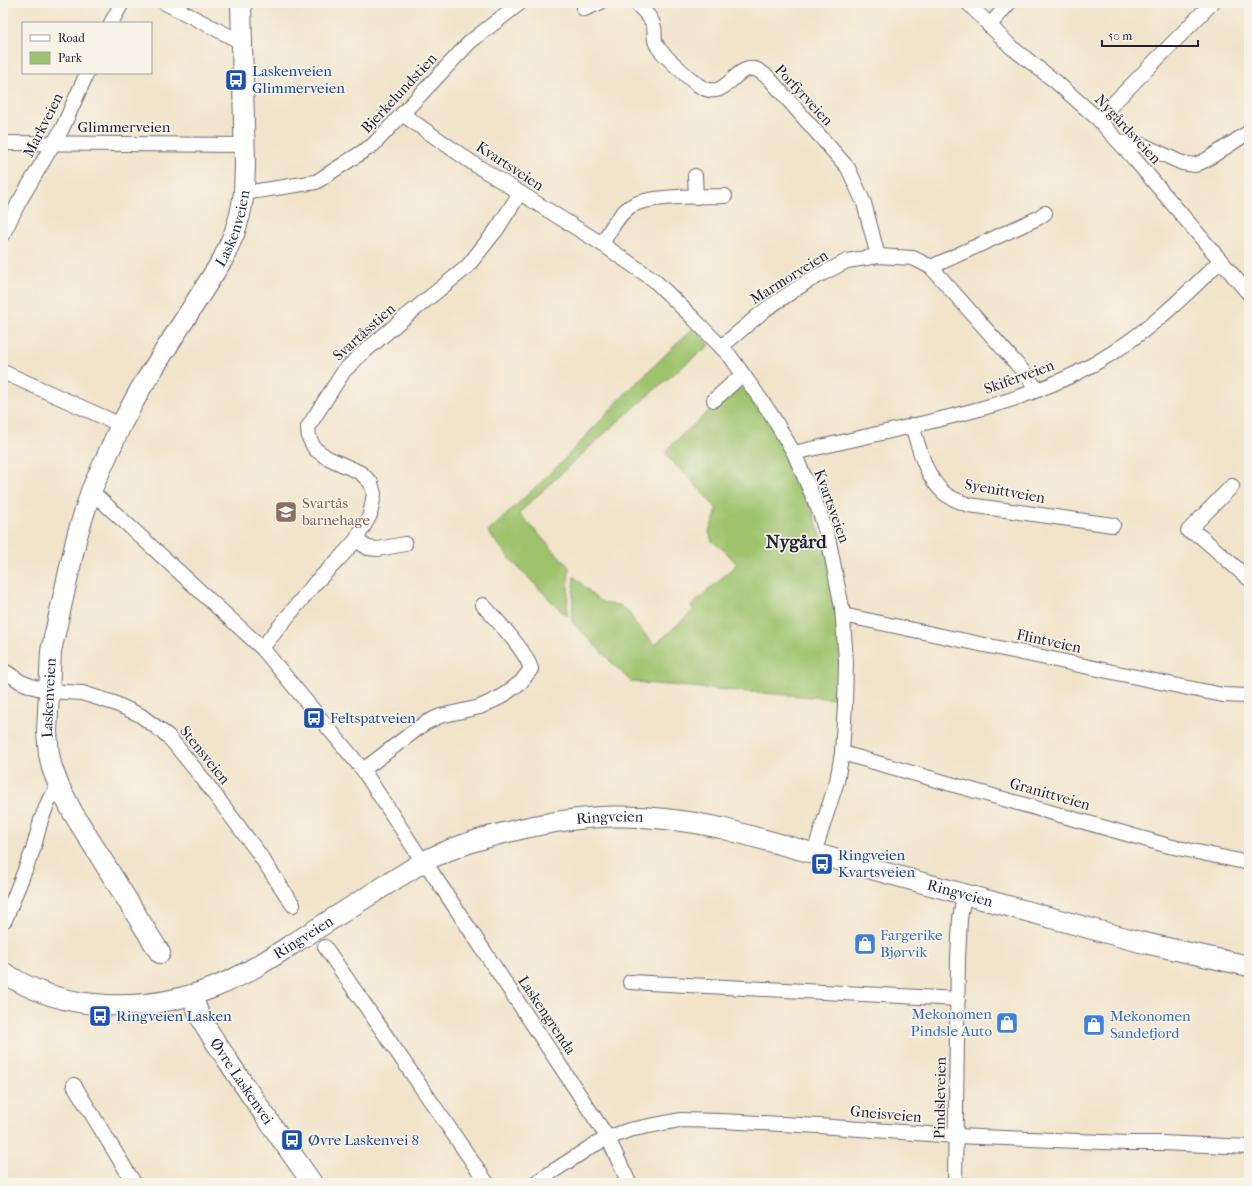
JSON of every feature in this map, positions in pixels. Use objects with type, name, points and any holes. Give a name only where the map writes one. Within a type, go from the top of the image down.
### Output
[{"type":"main road","name":"Laskenveien","points":[[160,953],[94,848],[58,786],[49,754],[47,732],[52,651],[76,536],[91,491],[121,425],[141,388],[223,259],[234,234],[240,215],[244,193],[245,164],[241,3]]},
{"type":"main road","name":"Ringveien","points":[[3,972],[32,988],[49,995],[89,1003],[123,1005],[147,1004],[192,995],[233,979],[426,865],[443,852],[462,845],[534,825],[574,818],[605,816],[680,819],[721,828],[1140,942],[1249,966]]},
{"type":"main road","name":"Øvre Laskenvei","points":[[192,995],[200,1017],[210,1034],[254,1101],[312,1183]]},
{"type":"street","points":[[112,22],[122,3]]},
{"type":"street","points":[[165,3],[241,42]]},
{"type":"street","name":"Bjerkelundstien","points":[[244,193],[316,182],[373,145],[470,42],[520,3]]},
{"type":"street","points":[[584,9],[599,3]]},
{"type":"street","name":"Porfyrveien","points":[[636,3],[649,17],[654,27],[654,38],[658,48],[698,85],[710,90],[724,88],[740,73],[749,69],[756,69],[768,77],[848,168],[864,203],[878,256]]},
{"type":"street","name":"Nygårdsveien","points":[[968,3],[1011,47],[1055,81],[1098,119],[1120,142],[1249,294]]},
{"type":"street","points":[[990,26],[1009,3]]},
{"type":"street","points":[[1098,119],[1212,3]]},
{"type":"street","name":"Markveien","points":[[3,234],[19,202],[55,143],[87,74]]},
{"type":"street","name":"Kvartsveien","points":[[402,114],[474,164],[602,244],[654,280],[730,356],[771,414],[794,453],[820,513],[829,542],[843,615],[846,661],[846,705],[842,753],[837,781],[814,853]]},
{"type":"street","points":[[1120,142],[1143,145],[1182,163],[1194,164],[1206,160],[1249,132]]},
{"type":"street","name":"Glimmerveien","points":[[3,143],[244,145]]},
{"type":"street","points":[[695,176],[696,197]]},
{"type":"street","name":"Svartåsstien","points":[[262,648],[315,583],[339,560],[356,540],[370,515],[374,494],[370,483],[361,472],[326,457],[315,449],[309,438],[308,426],[344,371],[357,358],[467,267],[497,229],[520,193]]},
{"type":"street","points":[[602,244],[617,219],[632,205],[654,199],[725,196]]},
{"type":"street","points":[[931,267],[1038,218],[1044,213]]},
{"type":"street","name":"Marmorveien","points":[[720,347],[766,309],[808,281],[847,261],[878,256],[913,258],[931,267],[1030,378],[1037,390]]},
{"type":"street","name":"Skiferveien","points":[[794,453],[972,412],[1019,398],[1064,380],[1096,363],[1141,334],[1184,297],[1220,261]]},
{"type":"street","points":[[3,372],[121,425]]},
{"type":"street","points":[[714,400],[742,375]]},
{"type":"street","name":"Syenittveien","points":[[912,426],[924,464],[944,493],[956,500],[969,505],[1113,525]]},
{"type":"street","points":[[1232,486],[1188,531],[1200,536],[1249,579]]},
{"type":"street","points":[[91,491],[262,648],[363,770],[426,865]]},
{"type":"street","points":[[356,540],[368,548],[378,549],[405,544]]},
{"type":"street","points":[[363,770],[424,723],[440,716],[480,707],[501,697],[521,682],[531,670],[529,664],[508,633],[483,605]]},
{"type":"street","name":"Flintveien","points":[[843,615],[1223,695],[1249,696]]},
{"type":"street","name":"Stensveien","points":[[3,670],[21,682],[49,691],[82,693],[114,703],[140,715],[168,736],[203,778],[257,851],[293,905]]},
{"type":"street","name":"Granittveien","points":[[842,753],[1169,846],[1249,863]]},
{"type":"street","points":[[5,920],[33,850],[41,820],[49,800],[58,786]]},
{"type":"street","name":"Laskengrenda","points":[[426,865],[608,1138],[629,1183]]},
{"type":"street","name":"Pindsleveien","points":[[955,1183],[960,919],[964,894]]},
{"type":"street","points":[[324,947],[487,1183]]},
{"type":"street","points":[[630,982],[958,999]]},
{"type":"street","points":[[74,1085],[134,1183]]},
{"type":"street","name":"Gneisveien","points":[[535,1183],[592,1146],[608,1138],[629,1130],[680,1120],[720,1120],[956,1136],[1127,1143],[1162,1142],[1249,1147]]},
{"type":"green space","points":[[694,327],[710,345],[636,405],[519,513],[569,567],[567,616],[511,560],[488,532],[560,464],[625,394]]},
{"type":"green space","points":[[738,388],[746,390],[754,398],[793,460],[825,546],[831,575],[840,639],[839,699],[631,682],[572,622],[574,576],[596,598],[607,604],[619,605],[631,615],[635,624],[655,645],[694,610],[691,606],[737,564],[725,551],[712,541],[709,532],[716,514],[716,508],[692,481],[671,461],[666,452],[669,447],[732,390]]},
{"type":"place","name":"Laskenveien Glimmerveien","points":[[236,80]]},
{"type":"place","name":"Svartås barnehage","points":[[286,512]]},
{"type":"place","name":"Feltspatveien","points":[[314,718]]},
{"type":"place","name":"Ringveien Kvartsveien","points":[[822,864]]},
{"type":"place","name":"Fargerike Bjørvik","points":[[865,944]]},
{"type":"place","name":"Ringveien Lasken","points":[[100,1016]]},
{"type":"place","name":"Mekonomen Pindsle Auto","points":[[1007,1023]]},
{"type":"place","name":"Mekonomen Sandefjord","points":[[1094,1025]]},
{"type":"place","name":"Øvre Laskenvei 8","points":[[292,1140]]},
{"type":"district","name":"Nygård","points":[[796,542]]}]
